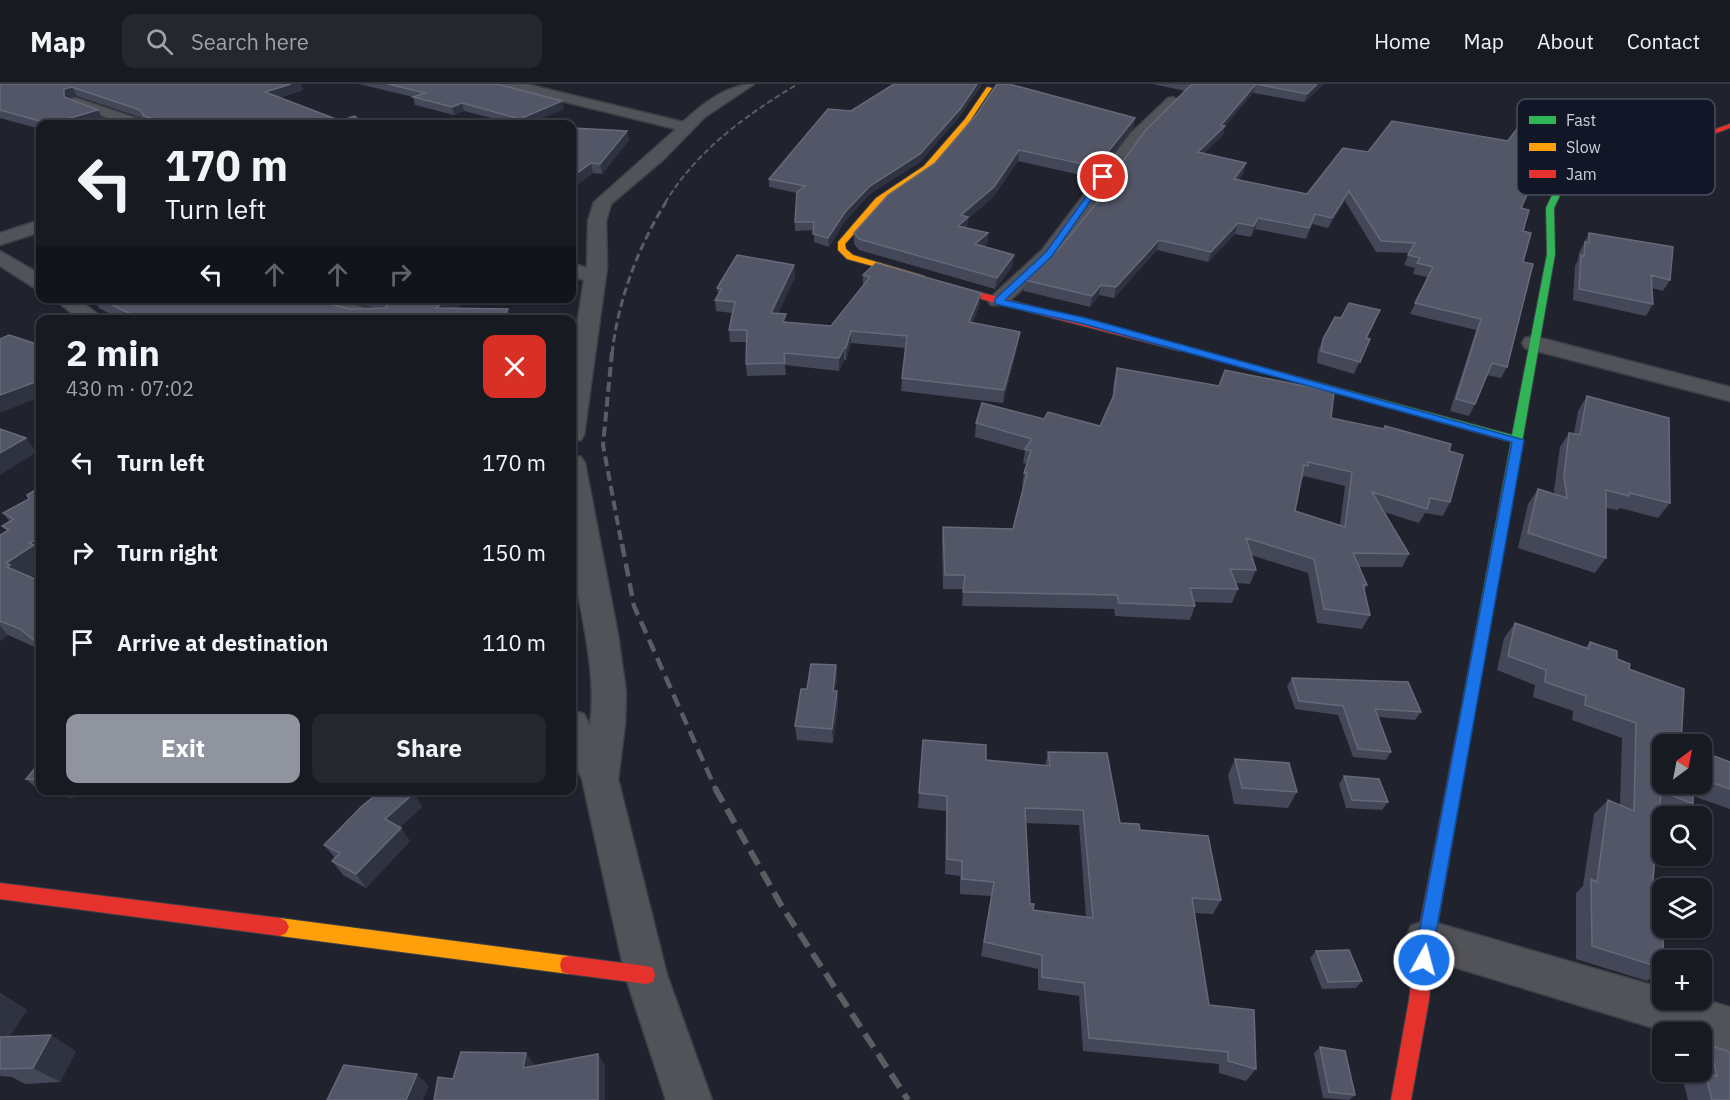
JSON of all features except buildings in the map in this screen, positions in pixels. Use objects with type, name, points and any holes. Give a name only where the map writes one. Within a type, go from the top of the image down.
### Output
[{"type":"street","points":[[509,84],[685,127]]},
{"type":"street","points":[[576,373],[594,277],[599,264],[594,230],[603,202],[658,156],[685,127],[714,103],[747,84]]},
{"type":"street","points":[[989,88],[968,120],[927,168],[879,200],[854,226],[841,244],[842,250],[850,257],[998,302],[1082,321],[1518,440]]},
{"type":"street","points":[[998,302],[1049,254],[1136,136],[1173,101]]},
{"type":"street","points":[[76,102],[128,120]]},
{"type":"street","points":[[1715,131],[1730,126]]},
{"type":"street","points":[[1401,1100],[1419,1000],[1426,940],[1551,254],[1550,201],[1553,195]]},
{"type":"street","points":[[0,239],[36,227]]},
{"type":"street","points":[[4,264],[36,281]]},
{"type":"street","points":[[576,270],[594,277]]},
{"type":"street","points":[[70,303],[88,315]]},
{"type":"street","points":[[325,303],[364,315]]},
{"type":"street","points":[[1533,343],[1730,394]]},
{"type":"street","points":[[576,507],[592,574],[609,694],[600,778]]},
{"type":"street","points":[[576,732],[600,778],[646,975],[689,1100]]},
{"type":"street","points":[[0,891],[646,975]]},
{"type":"street","points":[[1426,940],[1730,1029]]},
{"type":"railway","points":[[665,203],[707,150],[742,121],[798,84]]},
{"type":"railway","points":[[612,354],[624,294],[638,256],[666,202]]},
{"type":"railway","points":[[612,352],[603,445],[622,546]]},
{"type":"railway","points":[[622,544],[634,606],[716,789]]},
{"type":"railway","points":[[716,789],[781,905],[908,1100]]},
{"type":"traffic: fast","points":[[1471,694],[1551,254],[1550,208],[1556,195]]},
{"type":"traffic: fast","points":[[1180,348],[1518,440]]},
{"type":"traffic: slow","points":[[921,278],[850,257],[842,250],[841,244],[879,200],[927,168],[968,120],[989,88]]},
{"type":"traffic: slow","points":[[280,927],[569,965]]},
{"type":"traffic: jam","points":[[1715,131],[1730,126]]},
{"type":"traffic: jam","points":[[921,278],[998,301],[1180,348]]},
{"type":"traffic: jam","points":[[1401,1100],[1419,1000],[1426,940],[1471,694]]},
{"type":"traffic: jam","points":[[0,891],[280,927]]},
{"type":"traffic: jam","points":[[569,965],[646,975]]},
{"type":"route","points":[[1103,177],[1049,254],[998,302],[1082,321],[1518,440],[1446,827],[1424,960]]}]
